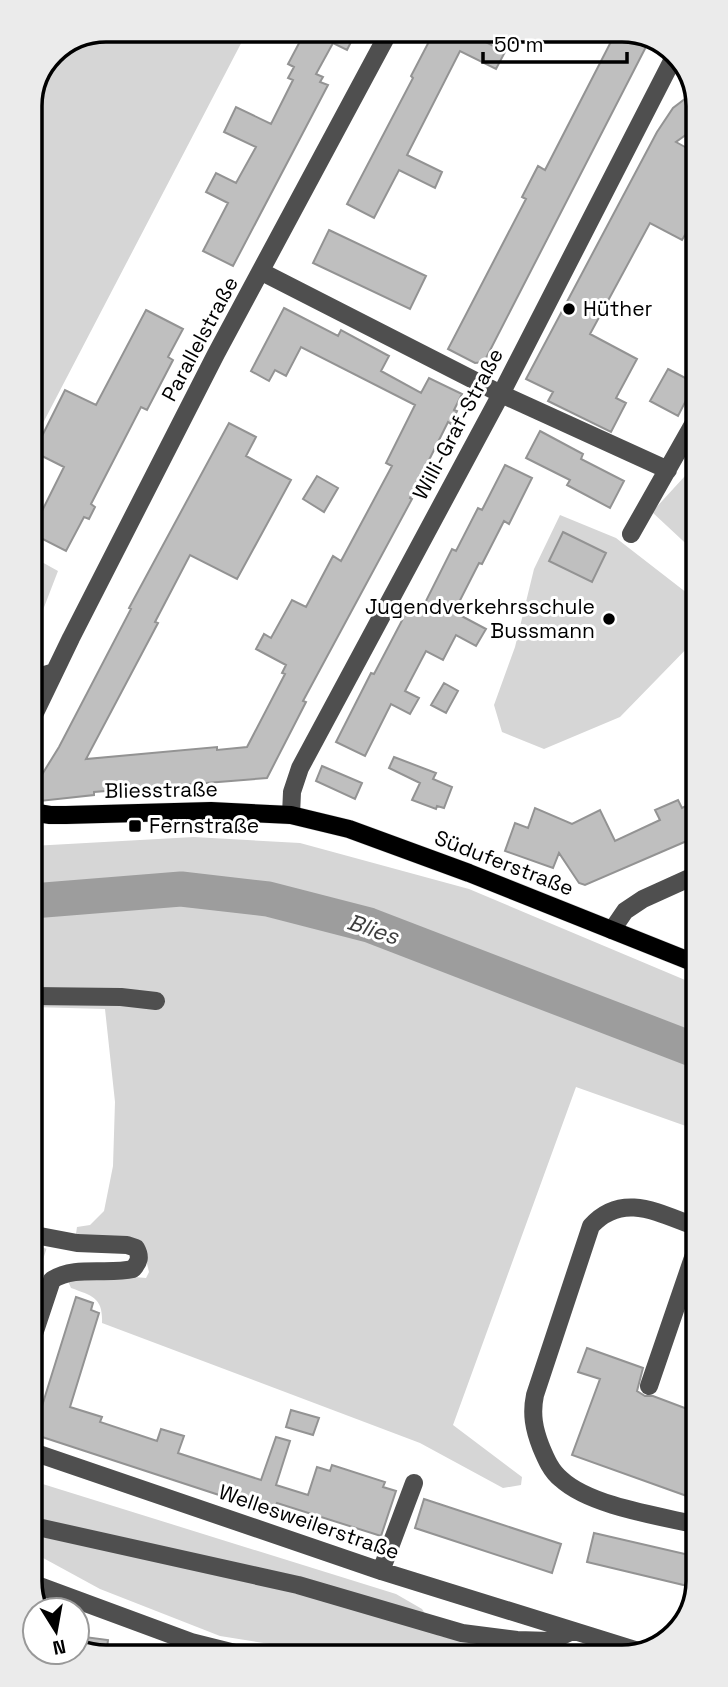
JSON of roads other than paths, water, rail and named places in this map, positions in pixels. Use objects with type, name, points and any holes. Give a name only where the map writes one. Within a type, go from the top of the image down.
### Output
[{"type":"main road","name":"Bliesstraße","points":[[42,814],[211,811],[291,816]]},
{"type":"main road","name":"Süduferstraße","points":[[291,816],[349,829],[469,873],[686,960]]},
{"type":"street","name":"Parallelstraße","points":[[42,699],[216,354],[384,42]]},
{"type":"street","name":"Willi-Graf-Straße","points":[[291,816],[292,792],[300,768],[501,394],[670,64]]},
{"type":"street","points":[[262,272],[501,394],[668,470]]},
{"type":"street","points":[[631,534],[686,437]]},
{"type":"street","points":[[42,676],[54,672]]},
{"type":"street","points":[[612,930],[625,911],[643,899],[686,880]]},
{"type":"street","points":[[42,996],[121,997],[156,1001]]},
{"type":"street","points":[[686,1223],[643,1208],[626,1206],[602,1214],[591,1226],[532,1408],[535,1432],[550,1465],[559,1478],[573,1489],[607,1503],[686,1522]]},
{"type":"street","points":[[42,1237],[77,1243],[127,1245],[136,1248],[139,1261],[133,1269],[79,1272],[55,1277],[42,1310]]},
{"type":"street","points":[[649,1386],[686,1278]]},
{"type":"street","name":"Wellesweilerstraße","points":[[42,1455],[382,1571],[618,1645]]},
{"type":"street","points":[[382,1571],[414,1483]]},
{"type":"street","points":[[42,1528],[298,1585],[462,1633],[551,1641],[572,1631]]},
{"type":"street","points":[[43,1587],[203,1645]]},
{"type":"waterway","name":"Blies","points":[[42,900],[181,889],[268,899],[369,925],[686,1047]]},
{"type":"place","name":"Hüther","points":[[569,309]]},
{"type":"place","name":"Jugendverkehrsschule Bussmann","points":[[609,619]]},
{"type":"place","name":"Fernstraße","points":[[135,826]]}]
